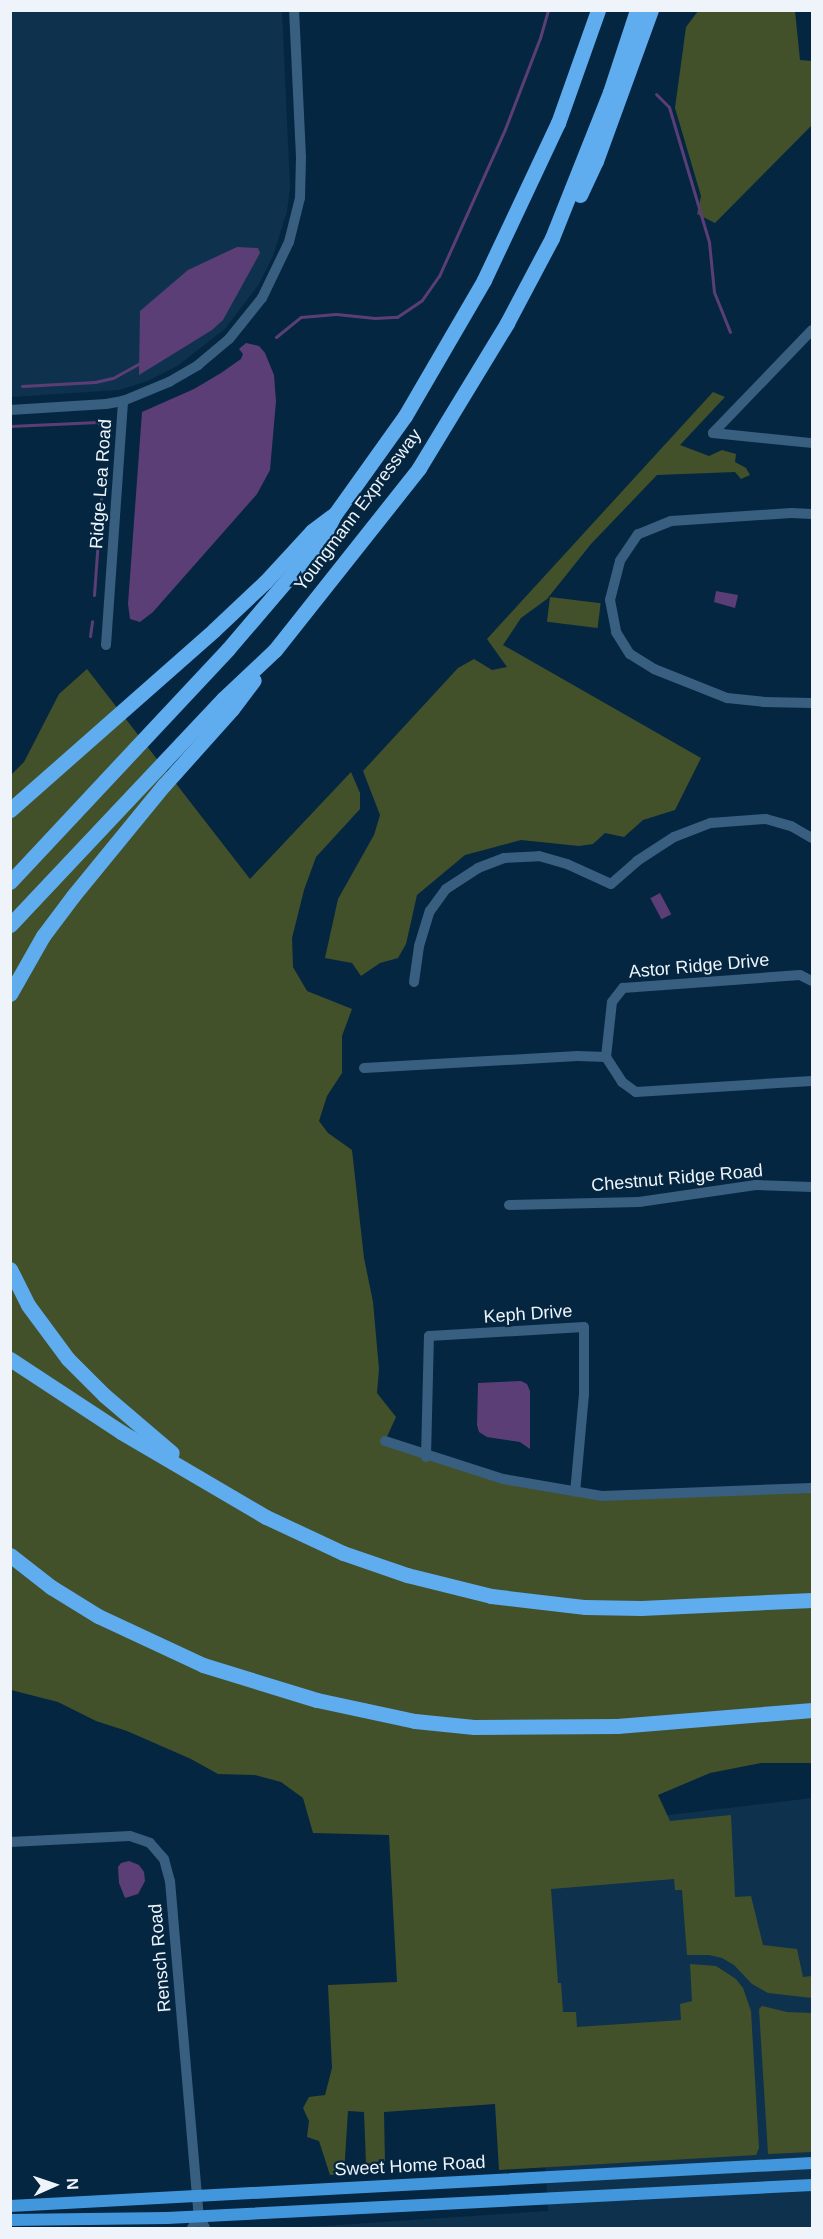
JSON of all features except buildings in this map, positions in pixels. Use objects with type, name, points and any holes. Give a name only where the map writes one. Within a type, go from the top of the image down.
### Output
[{"type":"highway","name":"Youngmann Expressway","points":[[10,882],[252,623],[322,539],[335,514],[405,416],[484,280],[558,123],[598,10]]},
{"type":"highway","name":"Youngmann Expressway","points":[[10,925],[223,699],[275,650],[419,468],[507,323],[552,238],[602,112],[637,10]]},
{"type":"highway","points":[[552,238],[572,212],[596,161],[651,10]]},
{"type":"highway","points":[[10,810],[214,630],[265,582],[312,531],[335,514]]},
{"type":"highway","points":[[10,994],[43,936],[63,909],[164,785],[232,709],[275,650]]},
{"type":"highway","points":[[10,1269],[28,1305],[68,1359],[104,1395],[194,1473]]},
{"type":"highway","points":[[10,1359],[121,1431],[266,1517],[327,1546],[391,1570],[481,1594],[550,1604],[626,1608],[813,1600]]},
{"type":"highway","points":[[10,1555],[51,1587]]},
{"type":"highway","points":[[10,1567],[51,1587],[127,1631],[220,1672],[317,1701],[415,1721],[474,1726],[617,1726],[807,1711]]},
{"type":"main road","name":"Sweet Home Road","points":[[10,2206],[813,2163]]},
{"type":"main road","points":[[10,2220],[199,2216],[813,2185]]},
{"type":"street","name":"Ridge Lea Road","points":[[106,645],[123,401],[169,382],[211,355],[247,320],[281,264],[296,220],[302,177],[294,10]]},
{"type":"street","points":[[813,330],[713,433],[813,443]]},
{"type":"street","points":[[10,411],[123,401]]},
{"type":"street","points":[[813,514],[791,513],[671,521],[638,534],[620,561],[610,600],[616,632],[630,654],[654,669],[727,698],[764,702],[813,703]]},
{"type":"street","points":[[414,982],[418,946],[429,911],[446,889],[478,868],[504,858],[539,856],[567,864],[610,884],[637,861],[674,837],[711,823],[766,819],[791,826],[813,838]]},
{"type":"street","name":"Astor Ridge Drive","points":[[606,1057],[612,1002],[623,988],[800,975],[813,981]]},
{"type":"street","points":[[364,1068],[578,1056],[606,1057],[622,1082],[636,1092],[813,1081]]},
{"type":"street","name":"Chestnut Ridge Road","points":[[509,1205],[639,1202],[746,1185],[813,1187]]},
{"type":"street","name":"Keph Drive","points":[[426,1457],[429,1335],[584,1327],[584,1394],[575,1492]]},
{"type":"street","points":[[385,1441],[426,1457],[503,1479],[575,1492],[643,1496],[813,1488]]},
{"type":"street","name":"Rensch Road","points":[[10,1842],[130,1836],[150,1843],[164,1859],[170,1881],[199,2216],[205,2229]]},
{"type":"street","points":[[192,2229],[199,2216]]},
{"type":"shaded area","points":[[11,11],[282,11],[290,187],[287,211],[273,256],[259,284],[225,329],[177,366],[148,381],[119,390],[11,397]]},
{"type":"shaded area","points":[[237,247],[258,248],[260,253],[223,320],[212,330],[139,375],[140,311],[188,270]]},
{"type":"shaded area","points":[[246,343],[259,346],[265,353],[274,375],[276,401],[270,470],[257,494],[153,612],[140,622],[130,619],[128,604],[142,412],[194,389],[221,373],[241,359],[243,354],[239,349]]},
{"type":"shaded area","points":[[716,591],[738,595],[735,608],[714,602]]},
{"type":"shaded area","points":[[660,893],[671,914],[662,919],[650,898]]},
{"type":"shaded area","points":[[521,1381],[527,1384],[530,1391],[530,1449],[520,1442],[487,1437],[479,1432],[477,1425],[478,1383]]},
{"type":"shaded area","points":[[812,1798],[812,2228],[293,2228],[548,2211],[526,1832]]},
{"type":"shaded area","points":[[129,1861],[139,1865],[144,1872],[145,1881],[138,1894],[125,1898],[119,1883],[118,1867],[121,1863]]},
{"type":"green space","points":[[698,11],[795,11],[800,60],[812,61],[812,125],[715,223],[697,214],[701,196],[675,108],[686,27]]},
{"type":"green space","points":[[713,392],[725,397],[680,445],[709,456],[722,450],[736,454],[735,462],[746,468],[750,475],[741,479],[735,472],[657,475],[591,544],[547,599],[521,618],[503,645],[701,758],[675,810],[643,820],[624,837],[605,833],[593,844],[579,846],[521,840],[465,855],[417,895],[406,944],[398,958],[380,963],[361,976],[352,963],[325,958],[338,899],[374,835],[380,815],[363,771],[458,668],[474,659],[492,670],[507,667],[487,639]]},
{"type":"green space","points":[[550,597],[601,603],[598,628],[547,622]]},
{"type":"green space","points":[[87,669],[250,879],[351,772],[360,793],[360,809],[316,857],[304,890],[292,938],[293,967],[307,991],[352,1009],[342,1036],[342,1073],[327,1096],[319,1121],[328,1133],[352,1150],[364,1258],[373,1302],[379,1369],[377,1393],[396,1417],[385,1441],[426,1457],[575,1492],[812,1488],[812,1771],[811,1763],[761,1763],[710,1773],[658,1795],[670,1821],[731,1815],[735,1897],[751,1896],[763,1945],[797,1949],[803,1977],[812,1976],[812,1998],[768,1993],[752,1984],[734,1965],[722,1958],[709,1955],[687,1955],[682,1890],[675,1890],[674,1879],[551,1889],[558,1983],[561,1983],[563,2012],[576,2012],[577,2027],[681,2020],[680,2004],[692,2001],[690,1964],[716,1966],[736,1979],[743,1988],[751,2011],[759,2148],[756,2155],[499,2170],[495,2104],[384,2112],[385,2163],[366,2164],[364,2112],[348,2111],[344,2174],[330,2175],[319,2141],[307,2137],[309,2121],[303,2108],[309,2097],[325,2095],[332,2068],[328,1985],[397,1982],[389,1835],[313,1833],[303,1798],[281,1782],[255,1775],[218,1774],[191,1759],[127,1731],[96,1721],[58,1702],[11,1690],[11,775],[24,762],[59,694]]},
{"type":"green space","points":[[762,2006],[787,2012],[812,2013],[812,2152],[768,2154],[759,2009]]},
{"type":"waterway","points":[[276,337],[301,317],[336,314],[375,318],[397,317],[422,300],[439,276],[505,129],[540,38],[548,10]]},
{"type":"waterway","points":[[656,94],[669,107],[709,242],[714,292],[730,332]]},
{"type":"waterway","points":[[22,386],[95,382],[113,378],[142,362]]},
{"type":"waterway","points":[[10,426],[98,422],[102,428],[102,445]]},
{"type":"waterway","points":[[99,523],[101,499]]},
{"type":"waterway","points":[[94,595],[98,539]]},
{"type":"waterway","points":[[90,636],[92,621]]}]
